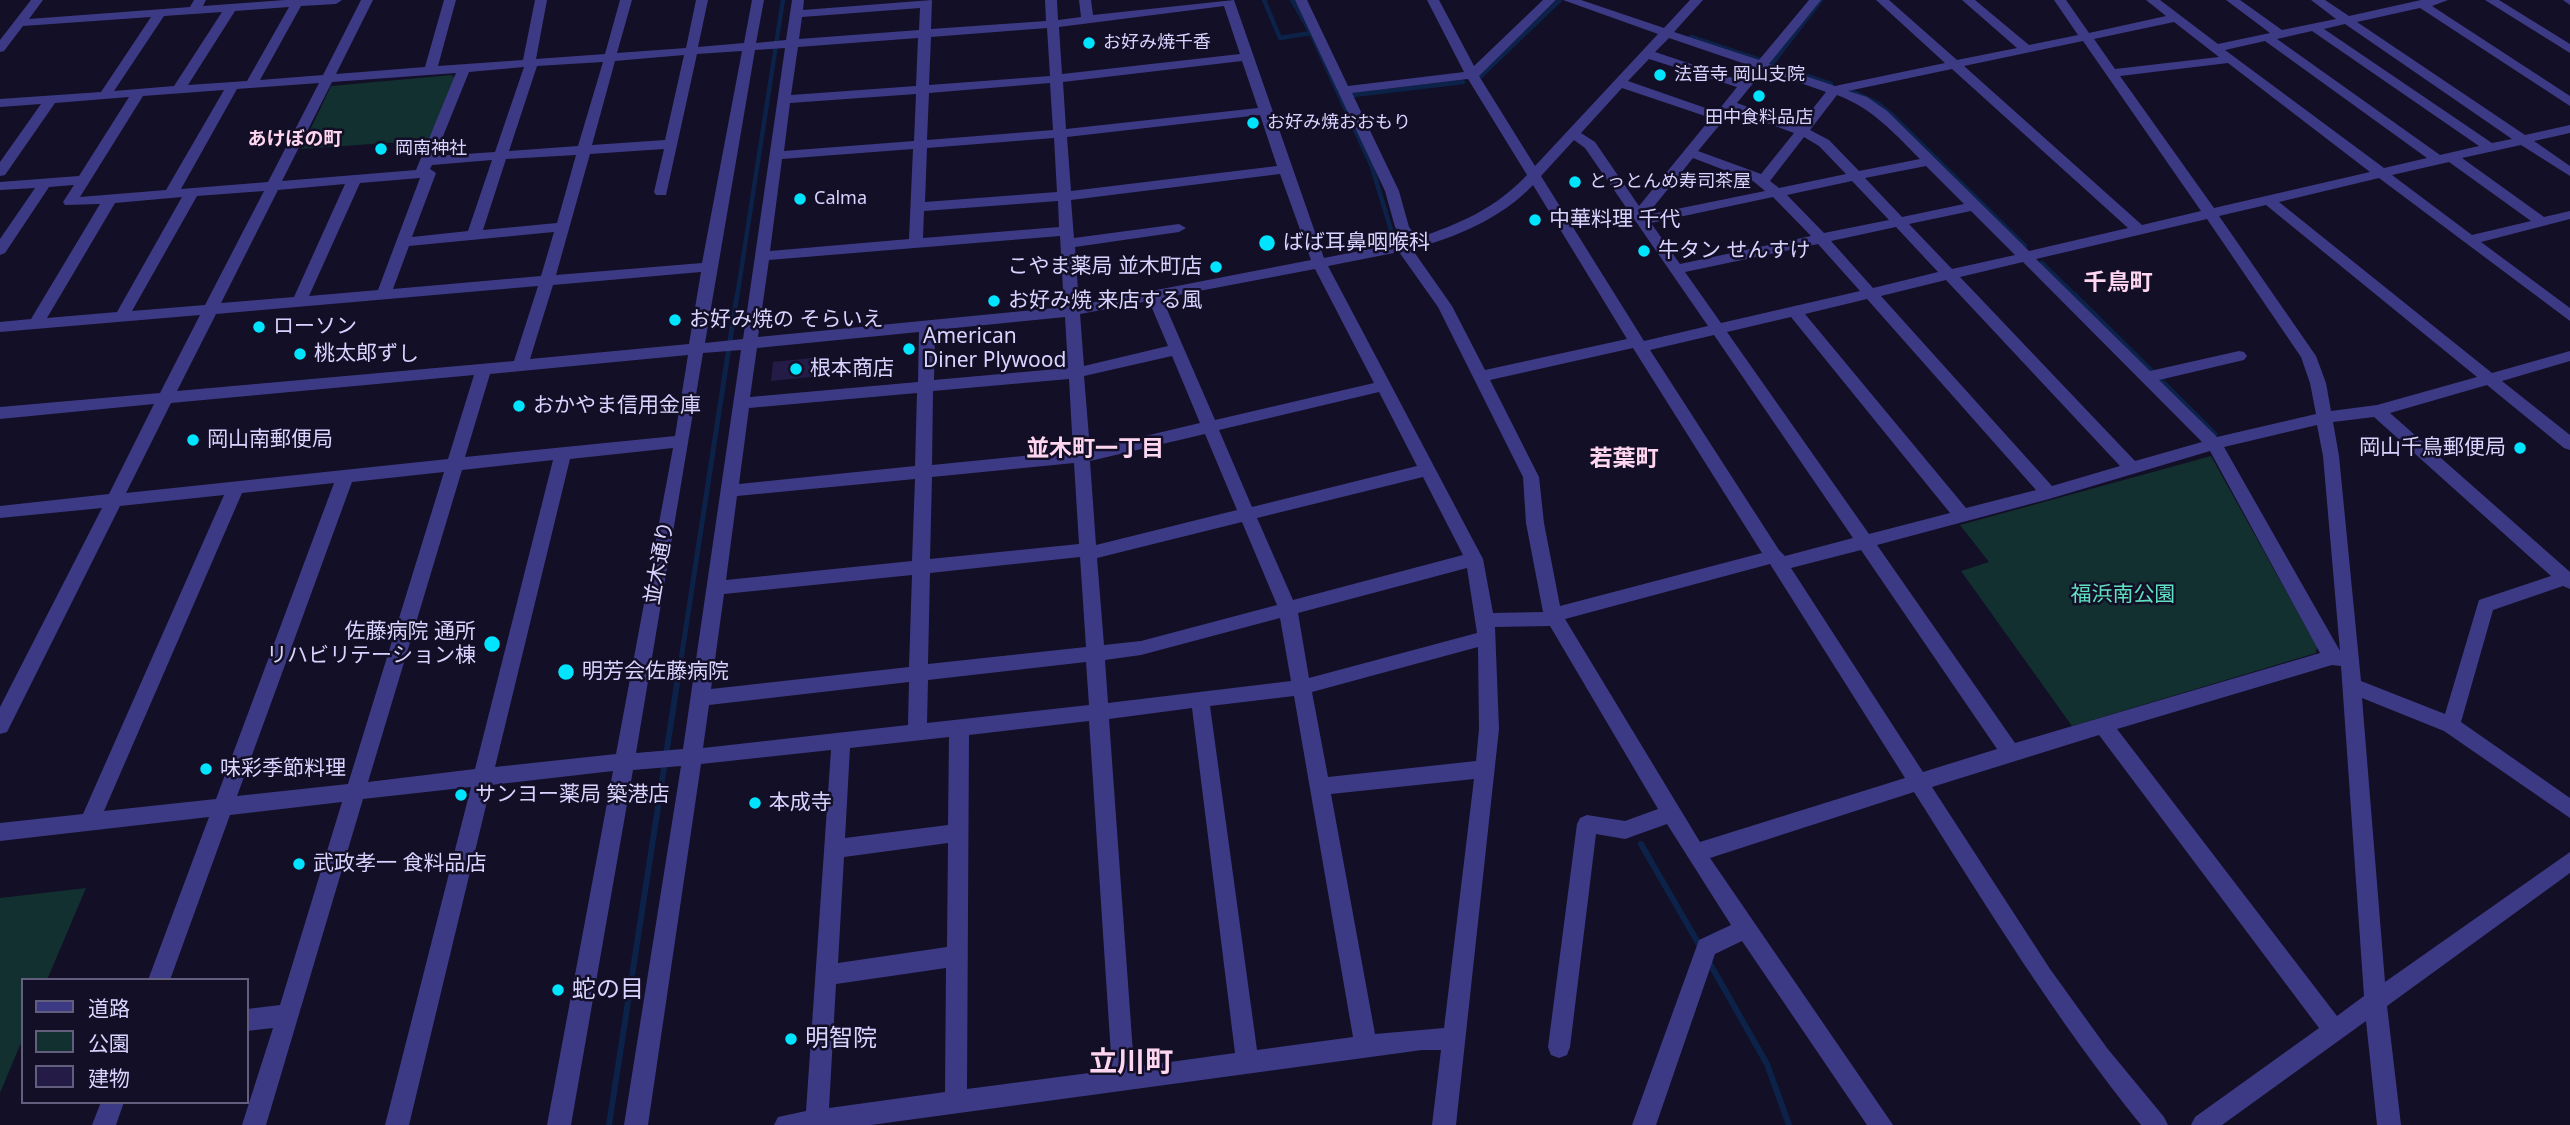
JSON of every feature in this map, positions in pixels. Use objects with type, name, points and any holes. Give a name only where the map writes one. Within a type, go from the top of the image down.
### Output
[{"type":"street","points":[[0,48],[37,0]]},
{"type":"street","points":[[20,23],[160,13],[197,5],[231,7],[336,0]]},
{"type":"street","points":[[0,726],[214,308],[367,0]]},
{"type":"street","points":[[431,70],[450,0]]},
{"type":"street","points":[[474,235],[531,63],[541,0]]},
{"type":"street","points":[[520,366],[548,279],[626,0]]},
{"type":"street","points":[[661,192],[702,0]]},
{"type":"street","name":"並木通り","points":[[559,1125],[682,442],[709,267],[758,0]]},
{"type":"street","points":[[636,1125],[685,757],[700,698],[729,491],[741,404],[745,345],[761,256],[783,100],[787,43],[798,0]]},
{"type":"street","points":[[1051,0],[1054,79],[1068,237],[1087,552],[1101,711],[1125,1080]]},
{"type":"street","points":[[1085,0],[1087,20]]},
{"type":"street","points":[[1115,0],[1118,16]]},
{"type":"street","points":[[1301,0],[1392,191],[1409,246],[1445,306],[1531,477],[1535,523],[1555,617],[1695,853],[1881,1125]]},
{"type":"street","points":[[1433,0],[1472,75],[1639,345],[2042,976],[2099,1056],[2156,1125]]},
{"type":"street","points":[[1346,90],[1472,75],[1550,0]]},
{"type":"street","points":[[1569,0],[1834,90],[1873,107],[2024,256],[2152,376],[2214,444],[2341,659],[2351,686],[2375,999],[2389,1125]]},
{"type":"street","points":[[0,413],[745,345],[1072,311],[1409,246],[1456,230],[1511,200],[1697,0]]},
{"type":"street","points":[[1641,217],[1815,0]]},
{"type":"street","points":[[1882,0],[2138,229]]},
{"type":"street","points":[[1968,0],[2027,50]]},
{"type":"street","points":[[2060,0],[2308,356],[2318,383],[2331,456],[2341,659]]},
{"type":"street","points":[[2152,0],[2570,316]]},
{"type":"street","points":[[2232,0],[2273,35],[2445,158],[2542,222]]},
{"type":"street","points":[[2318,0],[2570,172]]},
{"type":"street","points":[[2215,48],[2442,0]]},
{"type":"street","points":[[2491,0],[2570,49]]},
{"type":"street","points":[[0,103],[1053,24],[1118,16],[1150,6],[1228,1],[1311,247],[1474,559],[1480,581],[1489,729],[1444,1125]]},
{"type":"street","points":[[796,14],[926,2],[916,243]]},
{"type":"street","points":[[251,84],[297,3]]},
{"type":"street","points":[[2421,4],[2570,102]]},
{"type":"street","points":[[179,89],[231,7]]},
{"type":"street","points":[[105,95],[160,13]]},
{"type":"street","points":[[1762,182],[1834,90],[2176,18]]},
{"type":"street","points":[[2314,27],[2489,148]]},
{"type":"street","points":[[1648,54],[1746,86]]},
{"type":"street","points":[[783,100],[1054,79],[1246,57]]},
{"type":"street","points":[[2112,73],[2231,59]]},
{"type":"street","points":[[424,167],[464,68]]},
{"type":"street","points":[[1621,83],[1802,131],[1824,143],[2132,468]]},
{"type":"street","points":[[171,194],[233,85]]},
{"type":"street","points":[[139,92],[70,202],[355,178],[501,156],[671,144]]},
{"type":"street","points":[[0,173],[51,99]]},
{"type":"street","points":[[775,156],[1058,134],[1264,111]]},
{"type":"street","points":[[1480,377],[1717,329],[2570,129]]},
{"type":"street","points":[[1573,133],[1590,145],[1641,217],[2011,753]]},
{"type":"street","points":[[1691,153],[1762,182],[1777,192],[2049,493]]},
{"type":"street","points":[[1641,217],[1930,162]]},
{"type":"street","points":[[384,293],[429,173],[424,167]]},
{"type":"street","points":[[918,207],[1065,195],[1284,169]]},
{"type":"street","points":[[300,300],[355,178]]},
{"type":"street","points":[[0,186],[84,180]]},
{"type":"street","points":[[0,250],[45,183]]},
{"type":"street","points":[[122,316],[192,192]]},
{"type":"street","points":[[36,324],[110,199]]},
{"type":"street","points":[[2267,199],[2570,444]]},
{"type":"street","points":[[1676,269],[1974,206]]},
{"type":"street","points":[[2471,240],[2570,215]]},
{"type":"street","points":[[403,242],[562,227]]},
{"type":"street","points":[[761,256],[916,243],[1068,237],[1179,228]]},
{"type":"street","points":[[0,327],[709,267]]},
{"type":"street","points":[[1154,296],[1288,610],[1366,1047]]},
{"type":"street","points":[[1794,310],[1962,515]]},
{"type":"street","points":[[916,732],[927,327]]},
{"type":"street","points":[[741,404],[1076,373],[1177,349]]},
{"type":"street","points":[[2152,376],[2239,355]]},
{"type":"street","points":[[0,832],[484,777],[959,728],[1303,687],[1485,629],[1555,617],[1778,560],[1866,541],[2049,493],[2214,444],[2323,418],[2377,411],[2570,356]]},
{"type":"street","points":[[254,1125],[484,369]]},
{"type":"street","points":[[729,491],[1081,456],[1383,386]]},
{"type":"street","points":[[2377,411],[2568,580]]},
{"type":"street","points":[[0,512],[682,442]]},
{"type":"street","points":[[397,1125],[563,455]]},
{"type":"street","points":[[715,589],[922,566],[1087,552],[1426,470]]},
{"type":"street","points":[[160,978],[345,477]]},
{"type":"street","points":[[89,822],[236,487]]},
{"type":"street","points":[[700,698],[1141,648],[1474,559]]},
{"type":"street","points":[[2451,725],[2485,605],[2568,580]]},
{"type":"street","points":[[1695,853],[2011,753],[2341,659]]},
{"type":"street","points":[[2351,686],[2451,725],[2570,809]]},
{"type":"street","points":[[1200,699],[1247,1063]]},
{"type":"street","points":[[2103,726],[2334,1030]]},
{"type":"street","points":[[956,1102],[959,728]]},
{"type":"street","points":[[817,1121],[841,741]]},
{"type":"street","points":[[1320,786],[1486,769]]},
{"type":"street","points":[[1559,1047],[1587,824],[1625,831],[1671,813]]},
{"type":"street","points":[[834,849],[958,833]]},
{"type":"street","points":[[2203,1125],[2570,861]]},
{"type":"street","points":[[1644,1125],[1704,955],[1745,929]]},
{"type":"street","points":[[827,975],[957,956]]},
{"type":"street","points":[[248,1020],[287,1015]]},
{"type":"street","points":[[786,1125],[1422,1039],[1455,1039]]},
{"type":"street","points":[[104,1125],[112,1104]]},
{"type":"green space","points":[[452,75],[455,78],[429,140],[301,149],[331,86]]},
{"type":"green space","name":"福浜南公園","points":[[2211,456],[2317,647],[2316,653],[2072,726],[1961,571],[1989,562],[1960,525]]},
{"type":"green space","points":[[86,888],[48,978],[21,978],[21,1043],[0,1093],[0,898]]},
{"type":"building","name":"根本商店","points":[[821,357],[820,376],[771,381],[773,362]]},
{"type":"waterway","points":[[737,297],[783,0]]},
{"type":"waterway","points":[[1264,0],[1280,38],[1311,33]]},
{"type":"waterway","points":[[1292,0],[1311,33]]},
{"type":"waterway","points":[[1481,76],[1560,0]]},
{"type":"waterway","points":[[1821,0],[1772,64],[1831,84]]},
{"type":"waterway","points":[[1311,33],[1372,167],[1391,230]]},
{"type":"waterway","points":[[1691,37],[1760,60]]},
{"type":"waterway","points":[[1353,95],[1463,82]]},
{"type":"waterway","points":[[1849,90],[1877,103],[1891,114],[2025,246]]},
{"type":"waterway","points":[[2042,263],[2077,297]]},
{"type":"waterway","points":[[680,666],[737,295]]},
{"type":"waterway","points":[[2075,295],[2215,434]]},
{"type":"waterway","points":[[609,1125],[680,664]]},
{"type":"waterway","points":[[1641,844],[1701,948]]},
{"type":"waterway","points":[[1709,962],[1767,1064],[1789,1125]]},
{"type":"place","name":"お好み焼千香","points":[[1089,43]]},
{"type":"place","name":"法音寺 岡山支院","points":[[1660,75]]},
{"type":"place","name":"田中食料品店","points":[[1759,96]]},
{"type":"place","name":"お好み焼おおもり","points":[[1253,123]]},
{"type":"place","name":"岡南神社","points":[[381,149]]},
{"type":"place","name":"とっとんめ寿司茶屋","points":[[1575,182]]},
{"type":"place","name":"Calma","points":[[800,199]]},
{"type":"place","name":"中華料理 千代","points":[[1535,220]]},
{"type":"place","name":"ばば耳鼻咽喉科","points":[[1267,243]]},
{"type":"place","name":"牛タン せんすけ","points":[[1644,251]]},
{"type":"place","name":"こやま薬局 並木町店","points":[[1216,267]]},
{"type":"place","name":"お好み焼 来店する風","points":[[994,301]]},
{"type":"place","name":"お好み焼の そらいえ","points":[[675,320]]},
{"type":"place","name":"ローソン","points":[[259,327]]},
{"type":"place","name":"American Diner Plywood","points":[[909,349]]},
{"type":"place","name":"桃太郎ずし","points":[[300,354]]},
{"type":"place","name":"根本商店","points":[[796,369]]},
{"type":"place","name":"おかやま信用金庫","points":[[519,406]]},
{"type":"place","name":"岡山南郵便局","points":[[193,440]]},
{"type":"place","name":"岡山千鳥郵便局","points":[[2520,448]]},
{"type":"place","name":"佐藤病院 通所 リハビリテーション棟","points":[[492,644]]},
{"type":"place","name":"明芳会佐藤病院","points":[[566,672]]},
{"type":"place","name":"味彩季節料理","points":[[206,769]]},
{"type":"place","name":"サンヨー薬局 築港店","points":[[461,795]]},
{"type":"place","name":"本成寺","points":[[755,803]]},
{"type":"place","name":"武政孝一 食料品店","points":[[299,864]]},
{"type":"place","name":"蛇の目","points":[[558,990]]},
{"type":"place","name":"明智院","points":[[791,1039]]},
{"type":"district","name":"あけぼの町","points":[[295,140]]},
{"type":"district","name":"千鳥町","points":[[2118,283]]},
{"type":"district","name":"並木町一丁目","points":[[1095,449]]},
{"type":"district","name":"若葉町","points":[[1624,459]]},
{"type":"district","name":"立川町","points":[[1131,1063]]}]
